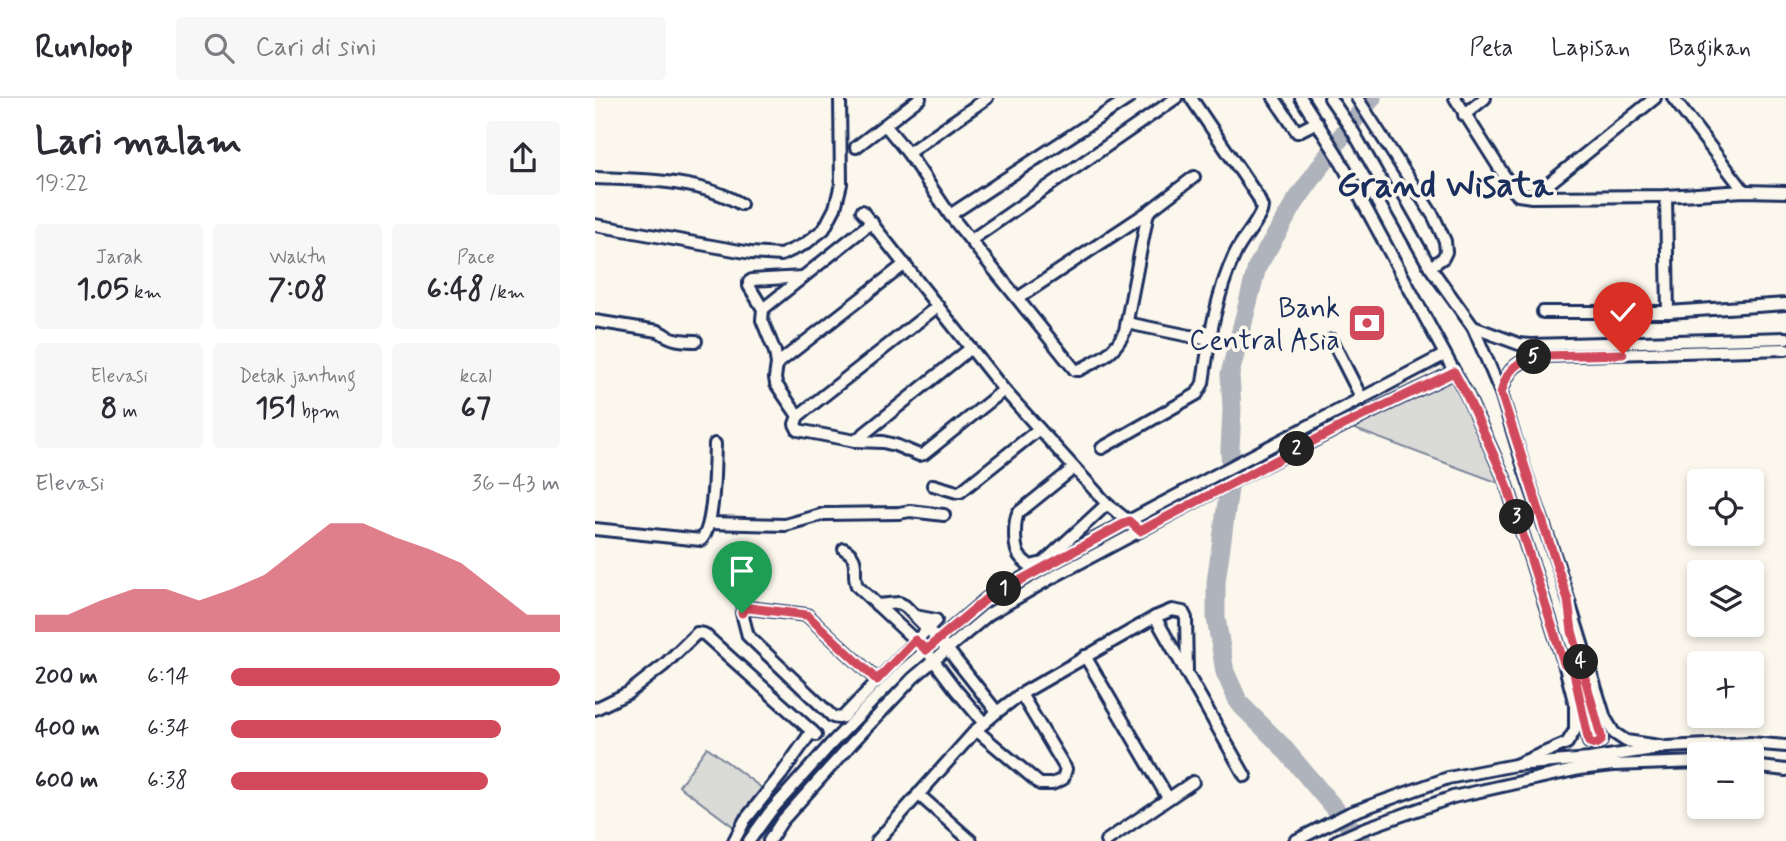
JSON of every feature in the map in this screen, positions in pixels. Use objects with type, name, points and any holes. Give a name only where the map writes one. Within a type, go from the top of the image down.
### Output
[{"type":"street","points":[[595,225],[751,253],[781,255],[805,244],[824,229],[835,208],[841,184],[840,98]]},
{"type":"street","points":[[856,147],[920,98]]},
{"type":"street","points":[[908,153],[987,98]]},
{"type":"street","points":[[950,215],[1129,98]]},
{"type":"street","points":[[971,240],[1176,98]]},
{"type":"street","points":[[1102,448],[1197,394],[1203,383],[1209,340],[1226,276],[1235,253],[1259,217],[1262,207],[1258,197],[1191,98]]},
{"type":"street","points":[[1274,98],[1297,132],[1320,127]]},
{"type":"street","points":[[1301,98],[1336,153],[1467,396],[1506,482],[1575,705],[1575,730],[1567,743],[1515,765]]},
{"type":"street","points":[[1330,98],[1354,133],[1430,267],[1472,327],[1501,393],[1605,718],[1614,733],[1626,741],[1666,747]]},
{"type":"street","points":[[1357,98],[1434,217],[1445,241],[1446,252],[1430,267]]},
{"type":"street","points":[[1455,98],[1518,195],[1665,196],[1744,191],[1786,192]]},
{"type":"street","points":[[1464,115],[1485,98]]},
{"type":"street","points":[[1532,197],[1655,98]]},
{"type":"street","points":[[1672,98],[1744,191]]},
{"type":"street","points":[[885,125],[908,153],[950,215],[1075,370],[1108,355],[1118,346],[1128,323],[1148,212]]},
{"type":"street","points":[[1018,298],[1148,212],[1194,177]]},
{"type":"street","points":[[595,178],[655,181],[696,187],[728,196],[741,204]]},
{"type":"street","points":[[1665,196],[1668,312]]},
{"type":"street","points":[[862,211],[1004,390],[1107,504],[1140,531]]},
{"type":"street","points":[[763,309],[871,222]]},
{"type":"street","points":[[777,365],[905,264]]},
{"type":"street","points":[[798,416],[776,384],[775,352],[762,320],[763,309],[749,282],[803,277]]},
{"type":"street","points":[[1543,312],[1668,312],[1786,304]]},
{"type":"street","points":[[938,306],[798,416],[795,424],[799,430],[855,441],[883,442],[919,455],[924,454],[1004,390]]},
{"type":"street","points":[[595,321],[658,331],[676,339],[696,341]]},
{"type":"street","points":[[1128,323],[1209,340]]},
{"type":"street","points":[[1472,327],[1519,344],[1531,345],[1786,338]]},
{"type":"street","points":[[1332,340],[1362,399]]},
{"type":"street","points":[[855,441],[971,348]]},
{"type":"street","points":[[1501,393],[1504,379],[1511,369],[1521,361],[1542,356],[1786,349]]},
{"type":"street","points":[[750,841],[770,812],[904,669],[986,599],[1444,355]]},
{"type":"street","points":[[769,841],[782,821],[913,678],[989,614],[1247,474],[1454,372]]},
{"type":"street","points":[[933,485],[960,492],[1038,429]]},
{"type":"street","points":[[595,529],[701,540],[704,538],[710,523],[715,444]]},
{"type":"street","points":[[1074,468],[1018,513],[1014,521],[1017,552],[1022,560],[1030,566],[1043,564],[1107,504]]},
{"type":"street","points":[[710,523],[785,525],[824,514],[909,511],[944,516]]},
{"type":"street","points":[[844,549],[855,558],[857,586],[926,650],[980,726],[1040,784],[1052,784],[1063,779],[1066,769],[1021,694]]},
{"type":"street","points":[[1564,663],[1573,668],[1589,742],[1595,744],[1601,741],[1601,736],[1572,631],[1568,600]]},
{"type":"street","points":[[877,605],[899,603],[905,606],[949,650],[997,712]]},
{"type":"street","points":[[877,680],[807,615],[749,608],[743,610],[748,636],[833,717],[838,718],[843,716],[936,620]]},
{"type":"street","points":[[877,841],[980,726],[997,712],[1021,694],[1085,656],[1155,617],[1173,610],[1183,612],[1186,618],[1187,673]]},
{"type":"street","points":[[915,616],[950,620]]},
{"type":"street","points":[[1155,617],[1245,776]]},
{"type":"street","points":[[595,709],[628,693],[700,633],[814,733],[745,820],[734,841]]},
{"type":"street","points":[[1085,656],[1168,798]]},
{"type":"street","points":[[1295,841],[1350,813],[1448,778],[1515,765],[1589,759],[1666,747],[1750,743],[1786,746]]},
{"type":"street","points":[[1336,841],[1453,797],[1579,769],[1687,762]]},
{"type":"street","points":[[1764,767],[1786,769]]},
{"type":"street","points":[[1105,841],[1193,782]]},
{"type":"street","points":[[918,794],[971,841]]},
{"type":"shaded area","points":[[1454,372],[1507,486],[1344,425]]},
{"type":"shaded area","points":[[707,747],[763,789],[734,827],[679,786]]},
{"type":"waterway","points":[[1362,841],[1281,745],[1239,703],[1225,672],[1216,618],[1216,582],[1231,474],[1230,374],[1257,267],[1296,201],[1372,98]]},
{"type":"place","name":"Bank Central Asia","points":[[1367,323]]},
{"type":"district","name":"Grand Wisata","points":[[1445,184]]},
{"type":"route","points":[[742,613],[749,608],[807,615],[877,680],[915,640],[926,650],[986,599],[1040,568],[1129,521],[1140,531],[1247,474],[1454,372],[1506,482],[1564,663],[1573,668],[1589,742],[1595,744],[1601,741],[1601,736],[1572,631],[1568,600],[1501,393],[1504,379],[1511,369],[1530,358],[1623,354]]}]
